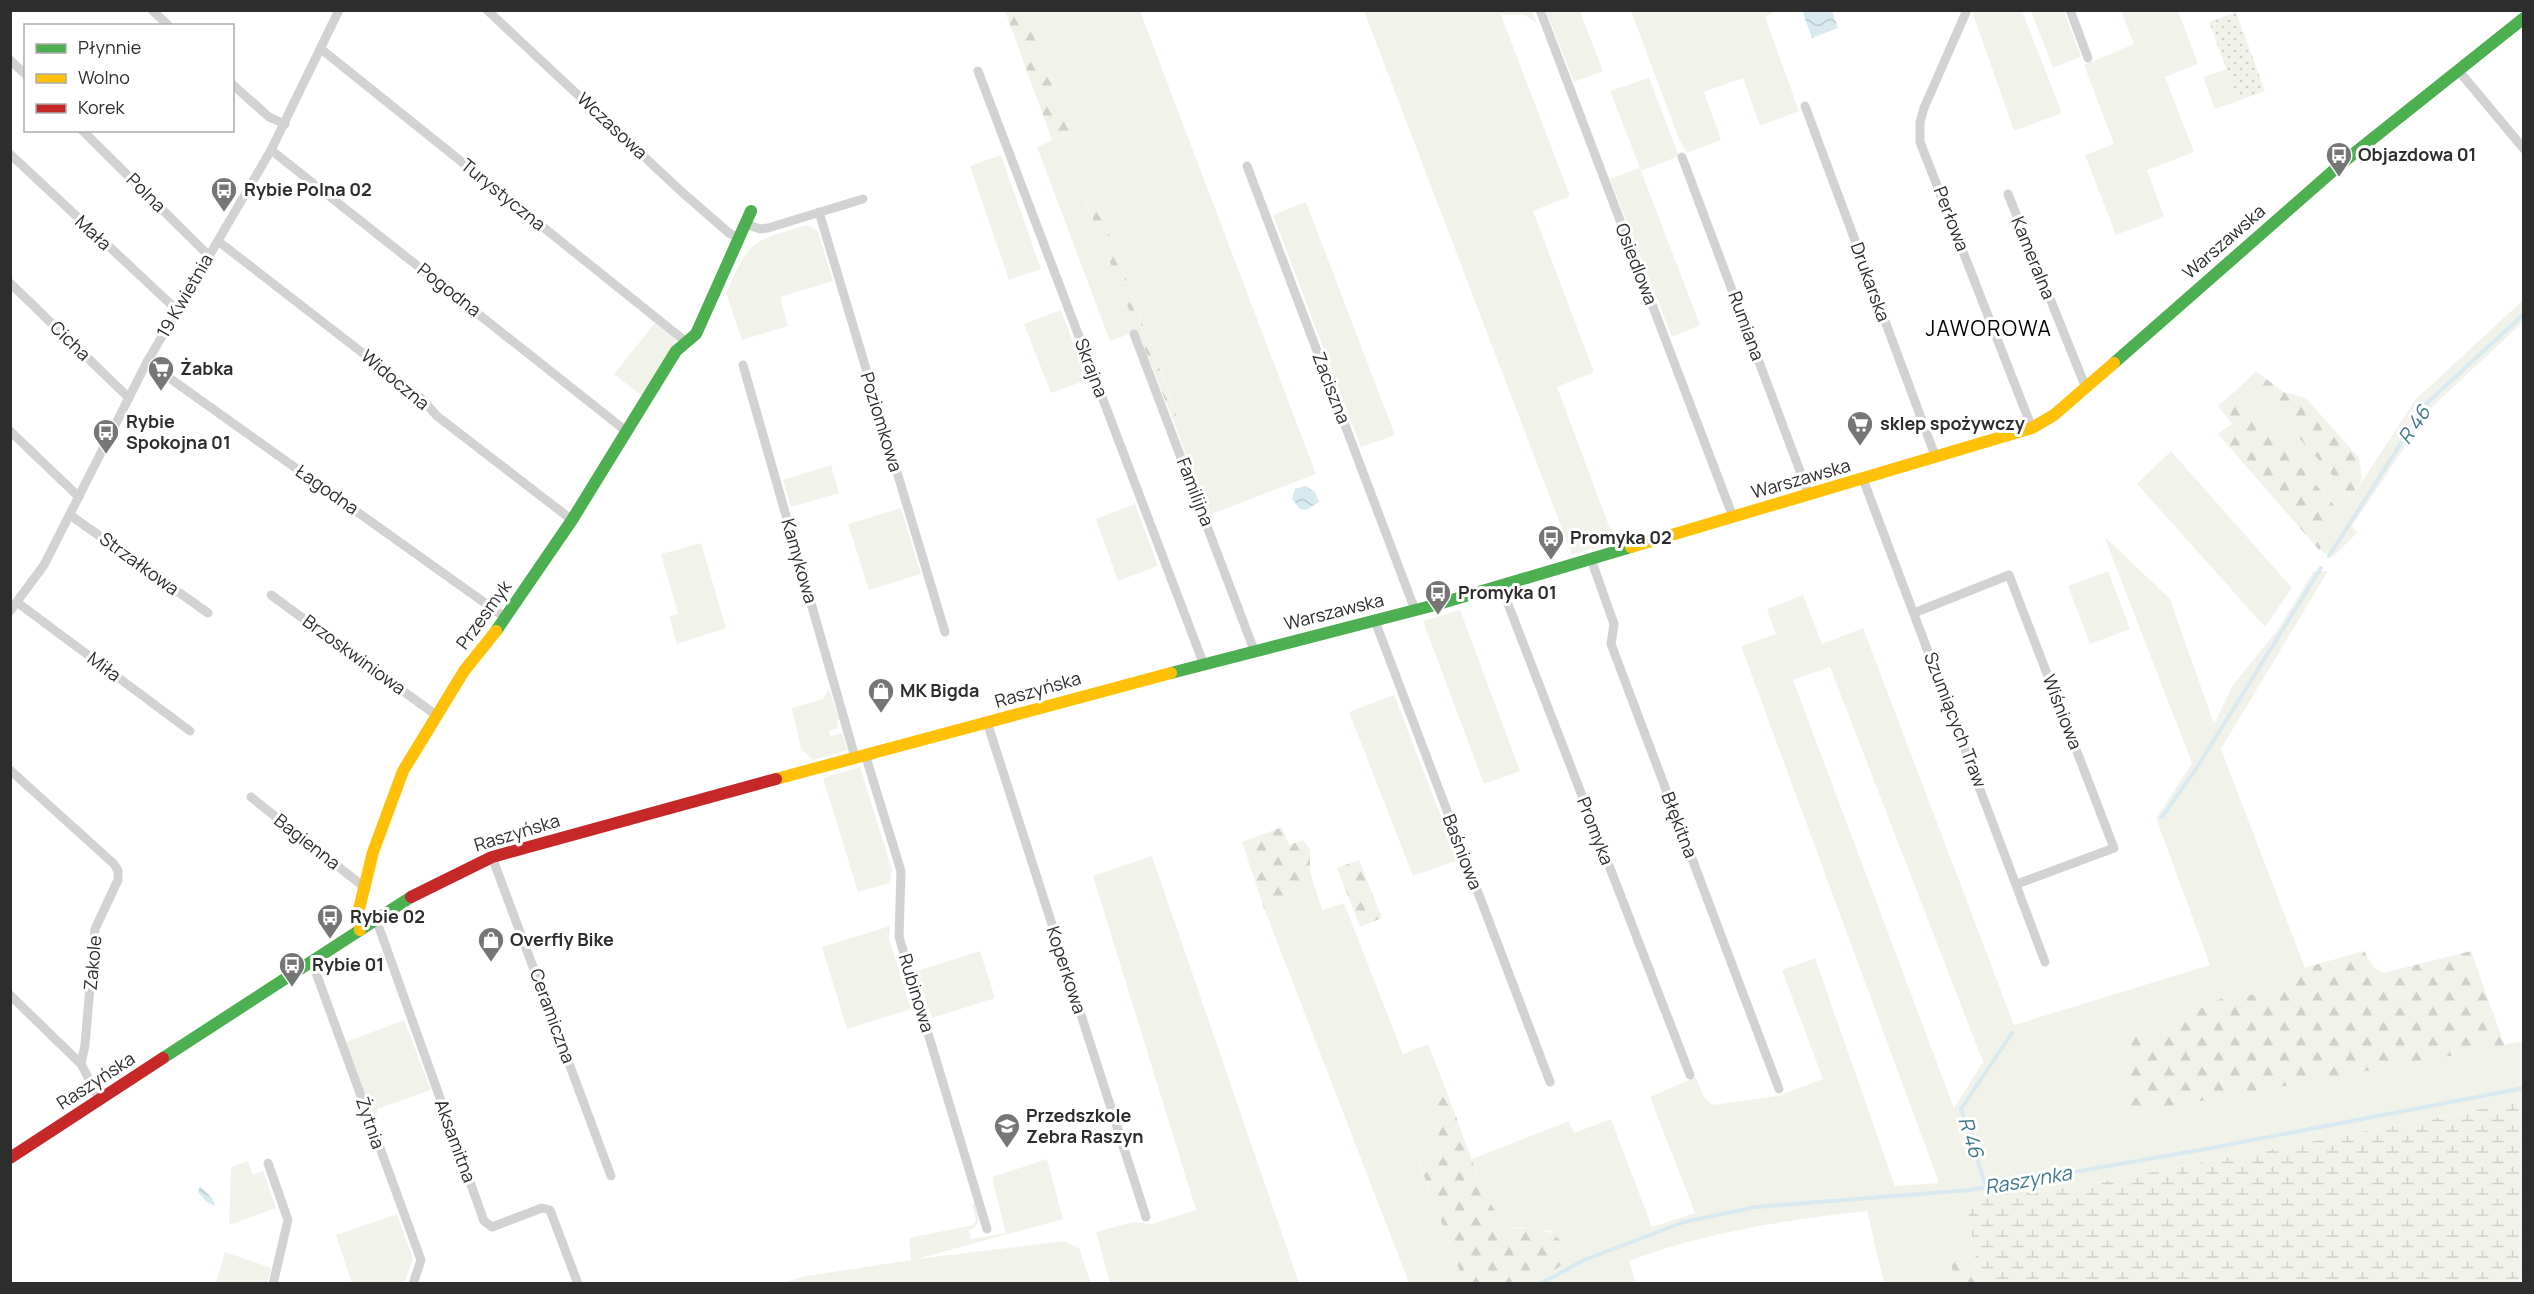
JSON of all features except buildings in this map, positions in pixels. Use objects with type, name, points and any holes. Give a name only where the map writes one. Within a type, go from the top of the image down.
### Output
[{"type":"street","points":[[152,10],[167,24]]},
{"type":"street","name":"19 Kwietnia","points":[[10,611],[44,565],[147,362],[285,124],[339,10]]},
{"type":"street","name":"Wczasowa","points":[[487,10],[683,193],[729,234],[740,239]]},
{"type":"street","name":"Osiedlowa","points":[[1540,10],[1733,517]]},
{"type":"street","name":"Perłowa","points":[[1967,10],[1924,108],[1920,122],[1920,142],[2032,428]]},
{"type":"street","points":[[2070,10],[2088,58]]},
{"type":"street","name":"Warszawska","points":[[1100,691],[1375,621],[1501,586],[2032,428],[2054,415],[2086,388],[2342,163],[2523,18]]},
{"type":"street","name":"Turystyczna","points":[[321,49],[685,341]]},
{"type":"street","points":[[10,60],[24,73]]},
{"type":"street","points":[[2458,70],[2523,149]]},
{"type":"street","name":"Skrajna","points":[[978,71],[1204,664]]},
{"type":"street","points":[[234,86],[269,117],[285,124]]},
{"type":"street","name":"Drukarska","points":[[1805,106],[1936,458]]},
{"type":"street","name":"Polna","points":[[84,132],[209,256]]},
{"type":"street","name":"Pogodna","points":[[271,150],[626,431]]},
{"type":"street","name":"Mała","points":[[10,154],[177,310]]},
{"type":"street","name":"Rumiana","points":[[1682,157],[1809,495]]},
{"type":"street","name":"Zaciszna","points":[[1247,166],[1415,610]]},
{"type":"street","name":"Kameralna","points":[[2008,194],[2086,388]]},
{"type":"street","points":[[746,224],[763,229],[863,199]]},
{"type":"street","name":"Przesmyk","points":[[360,930],[358,909],[385,814],[403,771],[464,672],[506,618],[572,520],[626,431],[685,341],[696,333],[751,211]]},
{"type":"street","name":"Poziomkowa","points":[[819,212],[945,632]]},
{"type":"street","name":"Widoczna","points":[[218,241],[422,399],[437,416],[572,520]]},
{"type":"street","name":"Cicha","points":[[10,283],[129,398]]},
{"type":"street","name":"Familijna","points":[[1134,334],[1254,650]]},
{"type":"street","name":"Łagodna","points":[[147,362],[506,618]]},
{"type":"street","name":"Kamykowa","points":[[743,365],[860,755]]},
{"type":"street","points":[[10,431],[79,497]]},
{"type":"street","name":"Szumiących Traw","points":[[1863,479],[2045,962]]},
{"type":"street","name":"Strzałkowa","points":[[70,515],[208,614]]},
{"type":"street","name":"Błękitna","points":[[1591,559],[1614,624],[1611,644],[1779,1089]]},
{"type":"street","name":"Wiśniowa","points":[[1914,613],[2009,575],[2114,848],[2017,884]]},
{"type":"street","name":"Promyka","points":[[1501,586],[1690,1075]]},
{"type":"street","name":"Brzoskwiniowa","points":[[271,595],[436,715]]},
{"type":"street","name":"Miła","points":[[18,603],[190,731]]},
{"type":"street","name":"Baśniowa","points":[[1375,621],[1550,1082]]},
{"type":"street","name":"Raszyńska","points":[[10,1158],[424,889],[492,857],[1100,691]]},
{"type":"street","name":"Koperkowa","points":[[987,722],[1146,1217]]},
{"type":"street","name":"Rubinowa","points":[[860,755],[901,870],[899,937],[987,1229]]},
{"type":"street","name":"Zakole","points":[[10,770],[114,864],[118,871],[118,880],[96,926],[85,1045],[81,1064]]},
{"type":"street","name":"Bagienna","points":[[250,797],[364,887]]},
{"type":"street","name":"Ceramiczna","points":[[492,857],[611,1176]]},
{"type":"street","name":"Aksamitna","points":[[376,919],[484,1221],[492,1227],[542,1209],[550,1210],[578,1284]]},
{"type":"street","name":"Żytnia","points":[[312,962],[421,1260],[413,1284]]},
{"type":"street","points":[[10,995],[81,1064],[100,1100]]},
{"type":"street","points":[[268,1163],[288,1220],[273,1284]]},
{"type":"green space","points":[[1005,11],[1026,11],[1071,132],[1052,140]]},
{"type":"green space","points":[[1026,11],[1140,11],[1316,474],[1209,515],[1173,420],[1178,418],[1095,195],[1086,203],[1138,331],[1110,341],[1037,147],[1071,132]]},
{"type":"green space","points":[[1364,11],[1532,11],[1537,23],[1524,15],[1501,15],[1570,196],[1533,211],[1594,372],[1557,387],[1615,542],[1572,555]]},
{"type":"green space","points":[[1546,11],[1600,11],[1580,12],[1603,71],[1574,82]]},
{"type":"green space","points":[[1631,11],[1776,11],[1765,17],[1799,111],[1760,126],[1743,78],[1704,92],[1721,140],[1687,153],[1679,139]]},
{"type":"green space","points":[[1972,11],[2022,11],[2062,113],[2014,131]]},
{"type":"green space","points":[[2031,11],[2064,11],[2081,57],[2053,68]]},
{"type":"green space","points":[[2121,11],[2178,11],[2198,64],[2165,77],[2194,152],[2147,170],[2164,217],[2116,235],[2085,155],[2114,144],[2084,65],[2134,44]]},
{"type":"green space","points":[[2236,12],[2265,91],[2238,101],[2209,22]]},
{"type":"green space","points":[[2227,69],[2238,101],[2215,109],[2203,77]]},
{"type":"green space","points":[[1649,78],[1679,156],[1641,171],[1700,325],[1672,337],[1610,179],[1640,168],[1610,91]]},
{"type":"green space","points":[[1001,155],[1041,269],[1009,280],[970,166]]},
{"type":"green space","points":[[1095,195],[1178,419],[1173,420],[1086,202]]},
{"type":"green space","points":[[1306,202],[1395,435],[1361,447],[1273,215]]},
{"type":"green space","points":[[807,225],[818,231],[833,281],[780,297],[788,326],[742,340],[726,293],[741,262],[754,245],[763,239]]},
{"type":"green space","points":[[2523,300],[2523,322],[2431,408],[2352,526],[2357,533],[2333,557],[2319,550],[2342,514],[2234,392],[2247,380],[2352,497],[2415,400]]},
{"type":"green space","points":[[1061,310],[1087,380],[1051,393],[1024,324]]},
{"type":"green space","points":[[655,323],[675,339],[676,343],[643,397],[614,374]]},
{"type":"green space","points":[[2256,371],[2283,392],[2306,398],[2359,458],[2362,479],[2352,497],[2247,380]]},
{"type":"green space","points":[[2234,392],[2342,514],[2319,550],[2218,434],[2232,424],[2218,406]]},
{"type":"green space","points":[[2171,451],[2292,588],[2265,627],[2137,484]]},
{"type":"green space","points":[[831,465],[839,493],[791,507],[783,480]]},
{"type":"green space","points":[[1135,504],[1158,566],[1118,581],[1096,519]]},
{"type":"green space","points":[[901,508],[921,574],[869,590],[848,524]]},
{"type":"green space","points":[[2104,536],[2170,599],[2214,724],[2233,685],[2278,629],[2313,572],[2328,571],[2221,749],[2305,968],[2286,973],[2265,993],[2223,998],[2189,1013],[2163,1035],[2128,1114],[2523,1041],[2523,1101],[2074,1187],[1966,1197],[1975,1255],[1950,1260],[1956,1283],[1884,1283],[1867,1211],[1747,1229],[1658,1251],[1629,1261],[1636,1283],[1527,1283],[1552,1231],[1522,1227],[1506,1230],[1483,1190],[1472,1159],[1569,1121],[1574,1133],[1611,1119],[1652,1227],[1695,1213],[1650,1097],[1696,1077],[1704,1097],[1713,1105],[1777,1096],[1823,1079],[1782,970],[1815,958],[1895,1186],[1939,1183],[1741,646],[1776,634],[1767,609],[1803,595],[1822,644],[1863,628],[2014,1025],[2210,965],[2156,818],[2192,763]],"holes":[[[1830,667],[1983,1062],[1954,1108],[1793,680]]]},
{"type":"green space","points":[[701,543],[726,628],[677,644],[669,616],[678,614],[661,554]]},
{"type":"green space","points":[[2108,571],[2130,629],[2090,644],[2068,586]]},
{"type":"green space","points":[[1460,610],[1520,771],[1484,784],[1423,621]]},
{"type":"green space","points":[[829,688],[839,720],[837,721],[838,728],[829,731],[830,736],[842,733],[848,750],[813,760],[801,749],[792,708],[823,699]]},
{"type":"green space","points":[[1394,695],[1458,860],[1413,876],[1349,712]]},
{"type":"green space","points":[[860,767],[892,870],[890,883],[858,892],[823,778]]},
{"type":"green space","points":[[1282,827],[1289,845],[1303,840],[1310,849],[1310,871],[1293,889],[1264,908],[1242,842]]},
{"type":"green space","points":[[1152,856],[1299,1283],[1110,1283],[1096,1232],[1133,1222],[1152,1224],[1196,1210],[1093,876]]},
{"type":"green space","points":[[1359,860],[1382,918],[1360,927],[1337,868]]},
{"type":"green space","points":[[1310,871],[1322,910],[1344,903],[1403,1054],[1428,1044],[1448,1095],[1425,1102],[1445,1152],[1418,1161],[1462,1277],[1455,1283],[1409,1283],[1264,908],[1293,889]]},
{"type":"green space","points":[[890,926],[889,939],[911,1009],[847,1029],[822,947]]},
{"type":"green space","points":[[980,951],[995,998],[932,1018],[917,971]]},
{"type":"green space","points":[[2364,951],[2374,968],[2383,973],[2471,951],[2505,1046],[2128,1114],[2129,1031],[2163,1035],[2189,1013],[2223,998],[2265,993],[2286,973]]},
{"type":"green space","points":[[404,1020],[431,1090],[377,1109],[377,1114],[371,1114],[346,1042]]},
{"type":"green space","points":[[1448,1095],[1483,1190],[1506,1230],[1533,1228],[1554,1235],[1568,1248],[1565,1264],[1528,1283],[1455,1283],[1462,1277],[1418,1160],[1445,1152],[1425,1102]]},
{"type":"green space","points":[[2523,1101],[2523,1283],[1982,1283],[1966,1197],[2074,1187]]},
{"type":"green space","points":[[1047,1159],[1063,1219],[917,1259],[1064,1241],[1079,1248],[1091,1283],[781,1284],[801,1277],[911,1260],[909,1238],[973,1225],[976,1220],[972,1205],[975,1204],[978,1223],[969,1231],[971,1239],[1006,1233],[992,1177]]},
{"type":"green space","points":[[248,1161],[253,1175],[263,1171],[276,1208],[229,1225],[231,1167]]},
{"type":"green space","points":[[397,1214],[413,1259],[404,1283],[352,1283],[336,1235]]},
{"type":"green space","points":[[225,1252],[271,1268],[267,1283],[216,1283]]},
{"type":"green space","points":[[1975,1255],[1982,1283],[1956,1283],[1950,1260]]},
{"type":"water","points":[[1809,10],[1832,11],[1838,28],[1812,38],[1803,13]]},
{"type":"water","points":[[1305,486],[1315,492],[1319,502],[1306,510],[1300,509],[1292,499],[1295,489]]},
{"type":"water","points":[[200,1186],[212,1198],[215,1206],[207,1202],[198,1192]]},
{"type":"waterway","name":"R 46","points":[[2329,556],[2426,404],[2524,314]]},
{"type":"waterway","name":"R 46","points":[[2162,817],[2196,769],[2321,568]]},
{"type":"waterway","name":"R 46","points":[[1985,1183],[1961,1109],[2012,1033]]},
{"type":"waterway","name":"Raszynka","points":[[1540,1284],[1584,1260],[1684,1222],[1756,1207],[1970,1190],[2206,1149],[2524,1088]]},
{"type":"traffic: fast","points":[[2114,363],[2342,163],[2524,18]]},
{"type":"traffic: fast","points":[[496,631],[572,520],[676,351],[696,334],[751,211]]},
{"type":"traffic: fast","points":[[1171,673],[1435,605],[1631,547]]},
{"type":"traffic: fast","points":[[163,1058],[411,897]]},
{"type":"traffic: slow","points":[[1631,547],[2032,428],[2054,415],[2114,363]]},
{"type":"traffic: slow","points":[[360,930],[359,909],[373,852],[403,771],[464,671],[496,631]]},
{"type":"traffic: slow","points":[[776,779],[1171,673]]},
{"type":"traffic: jam","points":[[411,897],[492,857],[776,779]]},
{"type":"traffic: jam","points":[[10,1158],[163,1058]]},
{"type":"place","name":"Objazdowa 01","points":[[2339,178]]},
{"type":"place","name":"Rybie Polna 02","points":[[224,213]]},
{"type":"place","name":"Żabka","points":[[161,392]]},
{"type":"place","name":"sklep spożywczy","points":[[1860,447]]},
{"type":"place","name":"Rybie Spokojna 01","points":[[106,455]]},
{"type":"place","name":"Promyka 02","points":[[1551,561]]},
{"type":"place","name":"Promyka 01","points":[[1438,616]]},
{"type":"place","name":"MK Bigda","points":[[881,714]]},
{"type":"place","name":"Rybie 02","points":[[330,940]]},
{"type":"place","name":"Overfly Bike","points":[[491,963]]},
{"type":"place","name":"Rybie 01","points":[[292,988]]},
{"type":"place","name":"Przedszkole Zebra Raszyn","points":[[1007,1149]]},
{"type":"district","name":"JAWOROWA","points":[[1989,329]]}]
